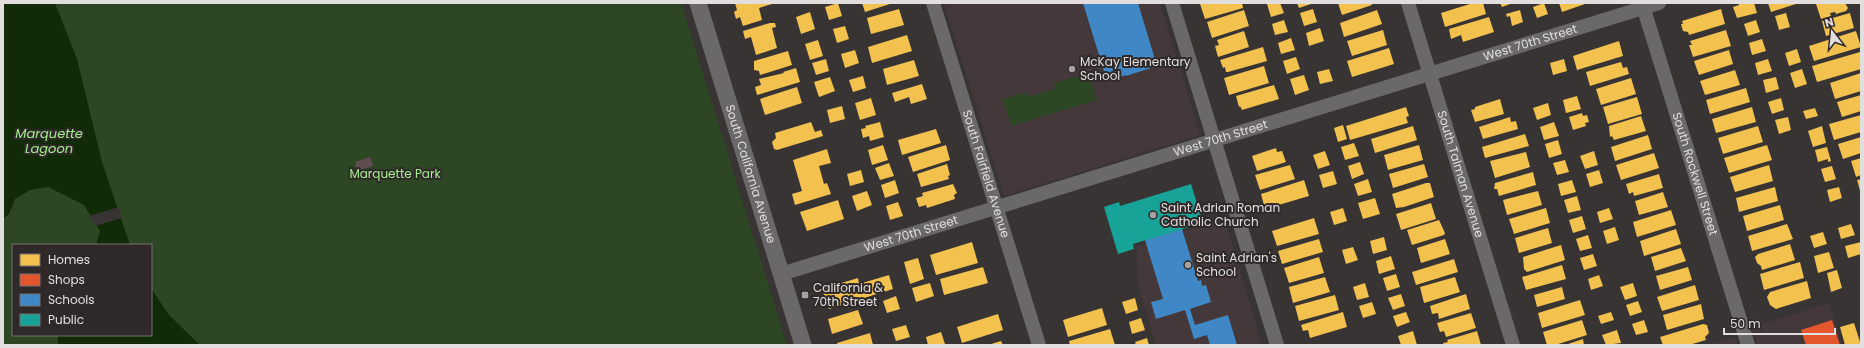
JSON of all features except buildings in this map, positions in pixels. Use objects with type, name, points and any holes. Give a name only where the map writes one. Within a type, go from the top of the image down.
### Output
[{"type":"street","name":"South California Avenue","points":[[698,3],[803,345]]},
{"type":"street","name":"South Fairfield Avenue","points":[[933,3],[1039,345]]},
{"type":"street","points":[[1172,3],[1277,345]]},
{"type":"street","name":"South Talman Avenue","points":[[1408,3],[1513,345]]},
{"type":"street","name":"West 70th Street","points":[[781,274],[1430,74],[1643,5],[1659,3]]},
{"type":"street","name":"South Rockwell Street","points":[[1643,5],[1748,345]]},
{"type":"shaded area","name":"McKay Elementary School","points":[[944,3],[1160,3],[1200,135],[1004,196]]},
{"type":"shaded area","name":"Saint Adrian's School","points":[[1224,218],[1262,345],[1156,345],[1138,285],[1137,246]]},
{"type":"shaded area","points":[[1829,303],[1842,345],[1757,345],[1752,327]]},
{"type":"shaded area","points":[[1735,337],[1737,345],[1709,345],[1725,340]]},
{"type":"green space","name":"Marquette Park","points":[[3,3],[681,3],[787,345],[3,345]]},
{"type":"green space","points":[[1088,73],[1097,100],[1011,126],[1003,99],[1026,92],[1028,97],[1055,89],[1054,83]]},
{"type":"water","name":"Marquette Lagoon","points":[[3,3],[55,3],[77,59],[102,162],[130,244],[96,244],[100,231],[84,205],[48,187],[30,190],[15,199],[9,214],[3,219]]},
{"type":"water","points":[[152,290],[169,315],[200,345],[58,345],[58,336],[152,336]]},
{"type":"pier","points":[[119,207],[122,218],[95,226],[89,216]]},
{"type":"place","name":"McKay Elementary School","points":[[1072,69]]},
{"type":"place","name":"Saint Adrian Roman Catholic Church","points":[[1153,215]]},
{"type":"place","name":"Saint Adrian's School","points":[[1188,265]]},
{"type":"place","name":"California & 70th Street","points":[[805,295]]}]
